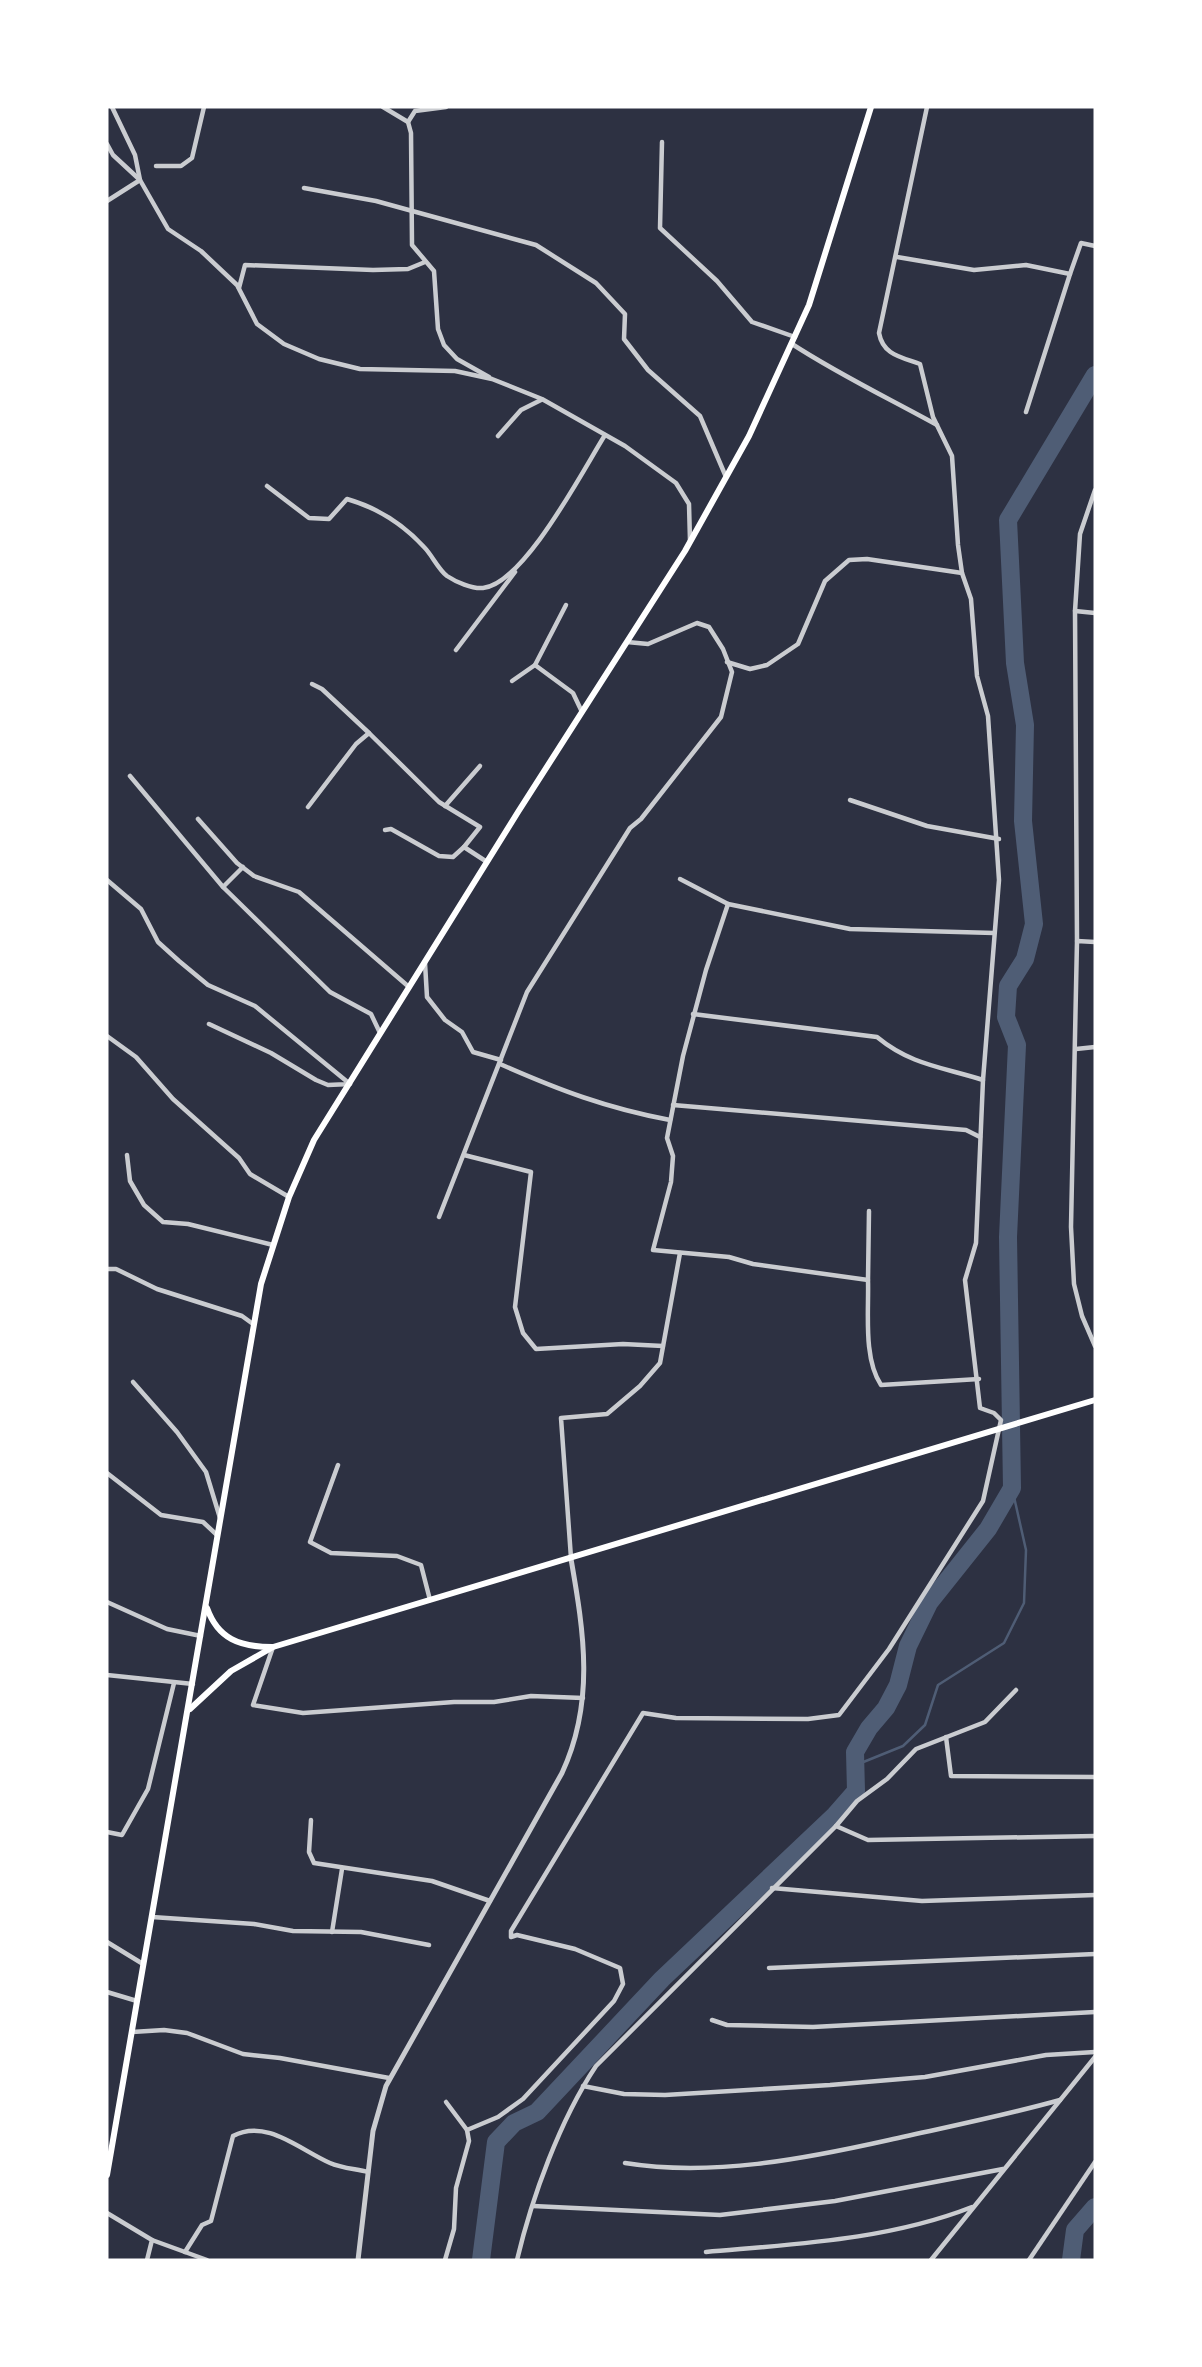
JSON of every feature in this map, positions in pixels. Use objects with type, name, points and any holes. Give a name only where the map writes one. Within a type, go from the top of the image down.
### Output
[{"type":"main road","points":[[107,2175],[190,1709],[253,1324],[273,1245],[289,1198],[314,1140],[690,542],[726,477],[810,305],[871,107]]},
{"type":"main road","points":[[190,1709],[231,1671],[273,1647],[1095,1400]]},
{"type":"main road","points":[[206,1606],[212,1622],[230,1640],[255,1647],[273,1647]]},
{"type":"street","points":[[113,107],[135,155],[140,180]]},
{"type":"street","points":[[156,166],[181,166],[192,158],[204,107]]},
{"type":"street","points":[[383,107],[408,122],[411,132],[412,246],[434,271],[438,329],[444,345],[457,359],[492,379],[542,399],[605,435],[676,483],[689,504],[690,542]]},
{"type":"street","points":[[408,122],[415,111],[446,107]]},
{"type":"street","points":[[467,2130],[498,2117],[523,2099],[614,2001],[624,1984],[620,1968],[607,1962],[575,1949],[517,1935],[511,1937],[510,1934],[517,1918],[601,1786],[643,1713],[676,1718],[781,1719],[839,1715],[889,1649],[983,1501],[1001,1420],[994,1413],[980,1408],[979,1379],[970,1335],[965,1280],[976,1243],[979,1137],[999,880],[999,839],[989,716],[978,676],[971,599],[962,573],[952,456],[937,426],[920,364],[890,353],[881,344],[878,333],[897,257],[904,205],[928,107]]},
{"type":"street","points":[[662,142],[660,228],[717,281],[752,322],[793,341],[825,367],[868,386],[937,426]]},
{"type":"street","points":[[107,144],[113,155],[140,180],[168,229],[201,251],[239,289],[257,324],[284,344],[319,359],[360,369],[455,372],[492,379]]},
{"type":"street","points":[[107,201],[140,180]]},
{"type":"street","points":[[304,188],[376,201],[536,245],[596,283],[625,314],[624,339],[648,370],[700,416],[726,477]]},
{"type":"street","points":[[1026,412],[1081,243],[1095,246]]},
{"type":"street","points":[[897,257],[974,270],[1026,265],[1070,274]]},
{"type":"street","points":[[239,289],[245,265],[373,270],[408,269],[425,262]]},
{"type":"street","points":[[498,436],[521,411],[542,399]]},
{"type":"street","points":[[456,650],[517,569],[605,435]]},
{"type":"street","points":[[267,486],[309,518],[329,519],[347,499],[375,509],[398,522],[423,546],[446,575],[468,586],[484,588],[517,569]]},
{"type":"street","points":[[1095,490],[1080,534],[1075,611],[1077,941],[1071,1227],[1074,1284],[1082,1316],[1095,1346]]},
{"type":"street","points":[[727,662],[750,669],[767,665],[799,644],[825,580],[849,560],[867,559],[962,573]]},
{"type":"street","points":[[512,681],[535,665],[566,605]]},
{"type":"street","points":[[1075,611],[1095,613]]},
{"type":"street","points":[[439,1217],[527,992],[631,828],[641,820],[721,717],[732,672],[723,649],[709,627],[697,623],[648,644],[627,642]]},
{"type":"street","points":[[535,665],[573,692],[582,712]]},
{"type":"street","points":[[312,684],[322,690],[446,806],[480,827],[453,857],[439,856],[391,829],[385,830]]},
{"type":"street","points":[[308,807],[356,744],[369,733]]},
{"type":"street","points":[[446,806],[480,766]]},
{"type":"street","points":[[130,776],[223,887],[330,992],[371,1014],[381,1034]]},
{"type":"street","points":[[850,800],[927,826],[999,839]]},
{"type":"street","points":[[198,819],[243,867],[261,879],[299,892],[410,987]]},
{"type":"street","points":[[464,847],[487,862]]},
{"type":"street","points":[[223,887],[243,867]]},
{"type":"street","points":[[680,879],[728,904],[850,929],[994,933]]},
{"type":"street","points":[[107,880],[141,909],[158,942],[194,974],[208,985],[255,1006],[350,1084]]},
{"type":"street","points":[[728,904],[693,1014],[673,1105],[667,1138],[673,1156],[671,1182],[653,1250],[729,1257],[753,1264],[868,1280]]},
{"type":"street","points":[[1077,941],[1095,942]]},
{"type":"street","points":[[425,962],[427,997],[439,1012],[462,1032],[473,1052],[574,1097],[615,1110],[670,1120]]},
{"type":"street","points":[[693,1014],[877,1037],[893,1050],[922,1065],[983,1080]]},
{"type":"street","points":[[209,1024],[271,1053],[316,1080],[328,1085],[350,1084]]},
{"type":"street","points":[[107,1036],[136,1057],[173,1099],[239,1158],[250,1174],[289,1198]]},
{"type":"street","points":[[1076,1049],[1095,1047]]},
{"type":"street","points":[[673,1105],[966,1130],[979,1137]]},
{"type":"street","points":[[127,1155],[130,1181],[144,1205],[163,1222],[188,1224],[273,1245]]},
{"type":"street","points":[[464,1155],[531,1172],[515,1307],[523,1333],[536,1349],[623,1344],[663,1346]]},
{"type":"street","points":[[869,1211],[870,1342],[876,1377],[881,1385],[979,1379]]},
{"type":"street","points":[[358,2260],[375,2122],[389,2078],[562,1773],[576,1738],[584,1698],[584,1644],[571,1559],[561,1418],[607,1414],[660,1363],[680,1253]]},
{"type":"street","points":[[107,1269],[117,1269],[179,1298],[242,1317],[253,1324]]},
{"type":"street","points":[[133,1382],[177,1432],[206,1472],[220,1519]]},
{"type":"street","points":[[338,1465],[310,1542],[331,1553],[397,1556],[421,1565],[430,1600]]},
{"type":"street","points":[[107,1473],[162,1516],[203,1522],[218,1536]]},
{"type":"street","points":[[107,1602],[167,1629],[202,1636]]},
{"type":"street","points":[[273,1647],[253,1705],[303,1713],[454,1702],[494,1702],[531,1696],[584,1698]]},
{"type":"street","points":[[107,1675],[194,1684]]},
{"type":"street","points":[[107,1832],[122,1835],[148,1789],[174,1683]]},
{"type":"street","points":[[517,2260],[533,2206],[583,2086],[596,2066],[629,2030],[836,1826],[857,1801],[887,1779],[916,1749],[985,1722],[1016,1689]]},
{"type":"street","points":[[946,1738],[951,1776],[1095,1777]]},
{"type":"street","points":[[311,1820],[311,1859],[314,1863],[432,1881],[490,1900]]},
{"type":"street","points":[[836,1826],[868,1840],[1095,1836]]},
{"type":"street","points":[[332,1932],[342,1869]]},
{"type":"street","points":[[772,1888],[922,1901],[1095,1895]]},
{"type":"street","points":[[152,1917],[254,1924],[293,1931],[361,1932],[429,1945]]},
{"type":"street","points":[[107,1942],[144,1965]]},
{"type":"street","points":[[769,1968],[1095,1954]]},
{"type":"street","points":[[107,1992],[137,2001]]},
{"type":"street","points":[[712,2020],[727,2025],[813,2027],[1095,2012]]},
{"type":"street","points":[[132,2032],[164,2030],[187,2033],[243,2054],[289,2059],[389,2078]]},
{"type":"street","points":[[583,2086],[624,2094],[665,2095],[925,2077],[1046,2055],[1095,2055]]},
{"type":"street","points":[[931,2260],[1095,2055]]},
{"type":"street","points":[[625,2163],[653,2168],[708,2167],[841,2151],[1000,2117],[1060,2100]]},
{"type":"street","points":[[445,2260],[454,2229],[459,2177],[469,2147],[467,2130],[446,2102]]},
{"type":"street","points":[[185,2252],[202,2225],[211,2221],[233,2136],[245,2129],[285,2138],[331,2164],[368,2172]]},
{"type":"street","points":[[1029,2260],[1095,2162]]},
{"type":"street","points":[[533,2206],[720,2215],[835,2201],[1003,2169]]},
{"type":"street","points":[[706,2252],[852,2238],[935,2222],[972,2207]]},
{"type":"street","points":[[107,2213],[152,2240],[207,2260]]},
{"type":"street","points":[[147,2260],[152,2240]]},
{"type":"waterway","points":[[481,2260],[496,2142],[514,2123],[537,2112],[662,1979],[835,1815],[856,1791],[855,1752],[869,1728],[886,1708],[898,1685],[908,1646],[929,1603],[988,1529],[1012,1488],[1008,1237],[1017,1045],[1006,1017],[1008,986],[1025,959],[1034,924],[1023,821],[1025,725],[1015,663],[1008,520],[1095,375]]},
{"type":"waterway","points":[[856,1765],[903,1746],[925,1725],[938,1685],[1004,1643],[1024,1603],[1026,1550],[1012,1488]]},
{"type":"waterway","points":[[1071,2260],[1075,2230],[1095,2207]]}]
